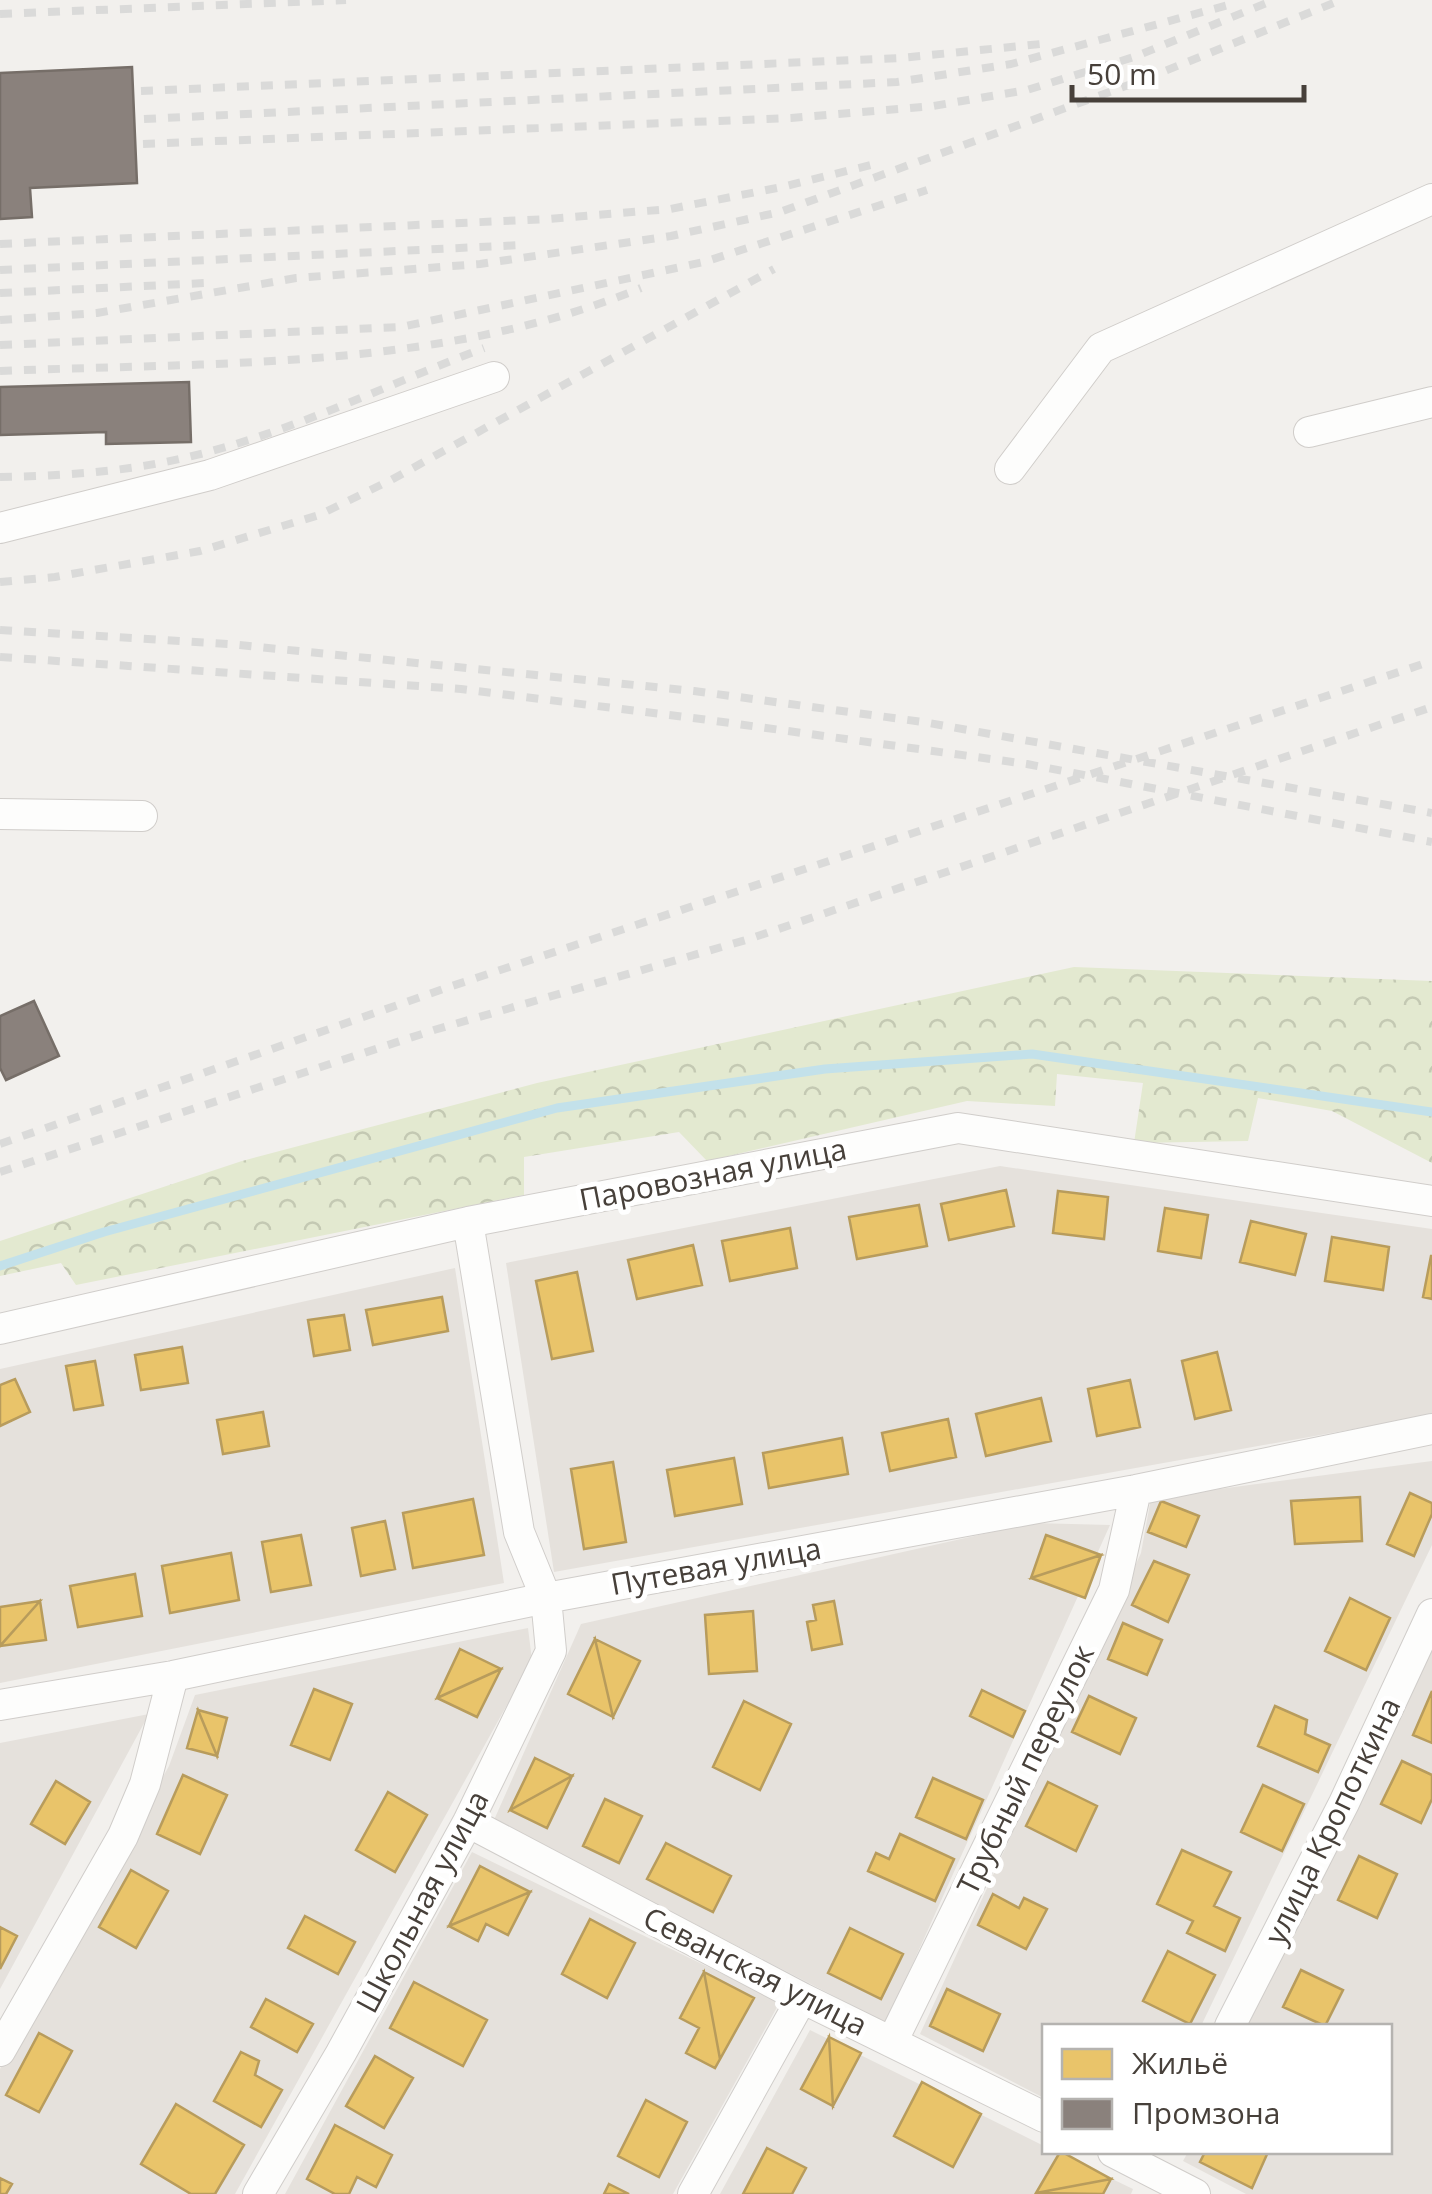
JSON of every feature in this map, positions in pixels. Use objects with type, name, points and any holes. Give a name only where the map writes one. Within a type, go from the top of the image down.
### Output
[{"type":"street","points":[[1010,469],[1101,348],[1432,199]]},
{"type":"street","points":[[0,528],[210,476],[494,377]]},
{"type":"street","points":[[1309,432],[1432,402]]},
{"type":"street","points":[[0,814],[142,816]]},
{"type":"street","name":"Паровозная улица","points":[[0,1330],[468,1222],[958,1128],[1432,1200]]},
{"type":"street","name":"Школьная улица","points":[[258,2194],[468,1822],[551,1651],[546,1598],[519,1532],[468,1222]]},
{"type":"street","name":"Путевая улица","points":[[0,1706],[174,1676],[546,1598],[1136,1490],[1432,1429]]},
{"type":"street","name":"Трубный переулок","points":[[892,2042],[1114,1590],[1136,1490]]},
{"type":"street","name":"улица Кропоткина","points":[[1231,2024],[1344,1803],[1432,1614]]},
{"type":"street","points":[[0,2051],[123,1836],[144,1784],[174,1676]]},
{"type":"street","name":"Севанская улица","points":[[468,1822],[802,1998],[1042,2117]]},
{"type":"street","points":[[692,2194],[802,1998]]},
{"type":"street","points":[[1117,2154],[1195,2194]]},
{"type":"shaded area","points":[[1000,1166],[1432,1229],[1432,1415],[554,1572],[506,1263]]},
{"type":"shaded area","points":[[455,1268],[504,1583],[0,1683],[0,1369]]},
{"type":"shaded area","points":[[1432,1461],[1432,1545],[1202,2024],[1042,2024],[1042,2097],[920,2034],[1141,1553],[1151,1498]]},
{"type":"shaded area","points":[[1033,1523],[1110,1525],[886,2023],[494,1820],[581,1624]]},
{"type":"shaded area","points":[[528,1628],[532,1660],[235,2194],[0,2194],[0,2069],[169,1766],[195,1695]]},
{"type":"shaded area","points":[[1432,1637],[1432,2194],[1246,2194],[1183,2161],[1187,2154],[1392,2154],[1392,2024],[1248,2024]]},
{"type":"shaded area","points":[[149,1714],[0,1989],[0,1743]]},
{"type":"shaded area","points":[[472,1852],[780,2002],[673,2194],[285,2194]]},
{"type":"shaded area","points":[[810,2030],[1042,2145],[1042,2154],[1060,2154],[1133,2189],[1131,2194],[720,2194]]},
{"type":"green space","points":[[1074,967],[1432,981],[1432,1163],[1332,1111],[1258,1098],[1248,1141],[1134,1143],[1143,1083],[1057,1074],[1055,1106],[967,1101],[707,1161],[679,1132],[524,1157],[524,1195],[76,1285],[61,1263],[0,1276],[0,1241],[242,1161],[537,1083]]},
{"type":"building: Жильё","points":[[1006,1190],[1014,1226],[949,1240],[941,1204]]},
{"type":"building: Жильё","points":[[1058,1191],[1108,1197],[1104,1239],[1053,1233]]},
{"type":"building: Жильё","points":[[919,1205],[927,1246],[857,1259],[849,1217]]},
{"type":"building: Жильё","points":[[1165,1208],[1208,1215],[1201,1258],[1158,1251]]},
{"type":"building: Жильё","points":[[1251,1221],[1306,1234],[1295,1275],[1240,1262]]},
{"type":"building: Жильё","points":[[790,1228],[797,1268],[730,1281],[722,1241]]},
{"type":"building: Жильё","points":[[1332,1237],[1389,1247],[1383,1290],[1325,1281]]},
{"type":"building: Жильё","points":[[693,1245],[702,1285],[637,1299],[628,1260]]},
{"type":"building: Жильё","points":[[1432,1256],[1432,1299],[1423,1297]]},
{"type":"building: Жильё","points":[[577,1272],[593,1351],[552,1359],[536,1281]]},
{"type":"building: Жильё","points":[[442,1297],[448,1331],[373,1345],[366,1310]]},
{"type":"building: Жильё","points":[[344,1315],[350,1350],[314,1356],[308,1320]]},
{"type":"building: Жильё","points":[[182,1347],[188,1383],[141,1390],[135,1355]]},
{"type":"building: Жильё","points":[[1217,1352],[1231,1410],[1195,1419],[1182,1361]]},
{"type":"building: Жильё","points":[[95,1361],[103,1405],[74,1410],[66,1366]]},
{"type":"building: Жильё","points":[[15,1379],[30,1412],[0,1426],[0,1385]]},
{"type":"building: Жильё","points":[[1130,1380],[1140,1427],[1097,1436],[1088,1389]]},
{"type":"building: Жильё","points":[[1041,1398],[1051,1441],[986,1456],[976,1414]]},
{"type":"building: Жильё","points":[[263,1412],[269,1446],[223,1454],[217,1420]]},
{"type":"building: Жильё","points":[[948,1419],[956,1457],[890,1471],[882,1433]]},
{"type":"building: Жильё","points":[[842,1438],[848,1474],[769,1488],[763,1453]]},
{"type":"building: Жильё","points":[[734,1458],[742,1504],[675,1516],[667,1470]]},
{"type":"building: Жильё","points":[[613,1462],[626,1542],[584,1549],[571,1469]]},
{"type":"building: Жильё","points":[[1410,1493],[1432,1503],[1432,1514],[1414,1556],[1387,1544]]},
{"type":"building: Жильё","points":[[1360,1497],[1362,1541],[1295,1544],[1291,1501]]},
{"type":"building: Жильё","points":[[473,1499],[484,1555],[413,1568],[403,1513]]},
{"type":"building: Жильё","points":[[1161,1501],[1199,1516],[1186,1547],[1148,1532]]},
{"type":"building: Жильё","points":[[385,1521],[395,1569],[361,1576],[352,1528]]},
{"type":"building: Жильё","points":[[301,1535],[311,1585],[271,1592],[262,1542]]},
{"type":"building: Жильё","points":[[1046,1535],[1101,1555],[1031,1578]]},
{"type":"building: Жильё","points":[[231,1553],[239,1600],[170,1613],[162,1566]]},
{"type":"building: Жильё","points":[[1101,1555],[1085,1598],[1031,1578]]},
{"type":"building: Жильё","points":[[1154,1561],[1189,1575],[1168,1622],[1132,1605]]},
{"type":"building: Жильё","points":[[135,1574],[142,1616],[78,1627],[70,1586]]},
{"type":"building: Жильё","points":[[1350,1598],[1390,1618],[1366,1670],[1325,1651]]},
{"type":"building: Жильё","points":[[40,1601],[0,1646],[0,1607]]},
{"type":"building: Жильё","points":[[40,1601],[46,1640],[0,1646]]},
{"type":"building: Жильё","points":[[834,1601],[842,1644],[812,1650],[807,1622],[816,1620],[813,1605]]},
{"type":"building: Жильё","points":[[753,1611],[757,1671],[709,1674],[705,1615]]},
{"type":"building: Жильё","points":[[1123,1623],[1162,1640],[1147,1675],[1108,1659]]},
{"type":"building: Жильё","points":[[595,1639],[640,1661],[613,1717]]},
{"type":"building: Жильё","points":[[595,1639],[613,1717],[568,1694]]},
{"type":"building: Жильё","points":[[460,1649],[501,1669],[437,1698]]},
{"type":"building: Жильё","points":[[501,1669],[477,1717],[437,1698]]},
{"type":"building: Жильё","points":[[314,1689],[352,1704],[330,1760],[291,1745]]},
{"type":"building: Жильё","points":[[982,1690],[1025,1711],[1013,1737],[970,1716]]},
{"type":"building: Жильё","points":[[1432,1691],[1432,1743],[1413,1735]]},
{"type":"building: Жильё","points":[[1089,1696],[1136,1718],[1120,1754],[1072,1732]]},
{"type":"building: Жильё","points":[[744,1701],[791,1724],[760,1790],[713,1767]]},
{"type":"building: Жильё","points":[[1275,1706],[1307,1720],[1305,1734],[1330,1745],[1318,1772],[1258,1746]]},
{"type":"building: Жильё","points":[[198,1710],[217,1756],[187,1748]]},
{"type":"building: Жильё","points":[[198,1710],[227,1718],[217,1756]]},
{"type":"building: Жильё","points":[[535,1758],[572,1776],[510,1810]]},
{"type":"building: Жильё","points":[[1402,1761],[1432,1775],[1432,1799],[1421,1823],[1381,1804]]},
{"type":"building: Жильё","points":[[183,1775],[227,1795],[200,1854],[157,1834]]},
{"type":"building: Жильё","points":[[572,1776],[547,1828],[510,1810]]},
{"type":"building: Жильё","points":[[933,1778],[983,1800],[966,1839],[916,1817]]},
{"type":"building: Жильё","points":[[56,1781],[90,1802],[65,1844],[31,1824]]},
{"type":"building: Жильё","points":[[1048,1782],[1097,1806],[1076,1851],[1026,1826]]},
{"type":"building: Жильё","points":[[1263,1785],[1304,1804],[1282,1851],[1241,1832]]},
{"type":"building: Жильё","points":[[388,1792],[427,1815],[395,1872],[356,1850]]},
{"type":"building: Жильё","points":[[605,1799],[642,1816],[619,1863],[583,1846]]},
{"type":"building: Жильё","points":[[900,1834],[954,1859],[935,1901],[868,1871],[876,1853],[889,1859]]},
{"type":"building: Жильё","points":[[666,1843],[731,1876],[713,1912],[647,1879]]},
{"type":"building: Жильё","points":[[1182,1850],[1231,1872],[1214,1906],[1240,1918],[1225,1951],[1187,1933],[1193,1921],[1157,1904]]},
{"type":"building: Жильё","points":[[1359,1856],[1397,1874],[1377,1918],[1338,1900]]},
{"type":"building: Жильё","points":[[480,1866],[530,1892],[449,1926]]},
{"type":"building: Жильё","points":[[131,1870],[168,1891],[136,1948],[99,1927]]},
{"type":"building: Жильё","points":[[530,1892],[508,1935],[486,1924],[478,1941],[449,1926]]},
{"type":"building: Жильё","points":[[993,1894],[1019,1908],[1024,1898],[1047,1909],[1026,1949],[978,1925]]},
{"type":"building: Жильё","points":[[305,1916],[355,1942],[338,1974],[288,1948]]},
{"type":"building: Жильё","points":[[590,1919],[635,1943],[607,1998],[562,1974]]},
{"type":"building: Жильё","points":[[0,1927],[17,1936],[0,1969]]},
{"type":"building: Жильё","points":[[850,1928],[903,1954],[881,1999],[828,1973]]},
{"type":"building: Жильё","points":[[1168,1951],[1215,1975],[1190,2024],[1143,2001]]},
{"type":"building: Жильё","points":[[1301,1970],[1343,1990],[1326,2024],[1283,2007]]},
{"type":"building: Жильё","points":[[704,1972],[720,2059],[715,2068],[686,2053],[699,2028],[680,2018]]},
{"type":"building: Жильё","points":[[704,1972],[754,1998],[720,2059]]},
{"type":"building: Жильё","points":[[414,1982],[487,2020],[463,2066],[390,2028]]},
{"type":"building: Жильё","points":[[947,1989],[1000,2014],[983,2051],[930,2026]]},
{"type":"building: Жильё","points":[[266,1999],[313,2024],[297,2052],[251,2027]]},
{"type":"building: Жильё","points":[[39,2033],[72,2051],[39,2112],[6,2095]]},
{"type":"building: Жильё","points":[[829,2037],[861,2053],[833,2106]]},
{"type":"building: Жильё","points":[[829,2037],[833,2106],[801,2089]]},
{"type":"building: Жильё","points":[[241,2052],[259,2061],[255,2075],[282,2090],[261,2127],[214,2101]]},
{"type":"building: Жильё","points":[[375,2056],[413,2078],[384,2128],[346,2106]]},
{"type":"building: Жильё","points":[[922,2082],[981,2114],[953,2167],[894,2136]]},
{"type":"building: Жильё","points":[[646,2100],[687,2122],[659,2177],[618,2156]]},
{"type":"building: Жильё","points":[[176,2104],[244,2145],[215,2194],[191,2194],[141,2164]]},
{"type":"building: Жильё","points":[[335,2125],[392,2155],[376,2187],[357,2177],[349,2194],[335,2194],[307,2179]]},
{"type":"building: Жильё","points":[[767,2148],[806,2168],[792,2194],[743,2194]]},
{"type":"building: Жильё","points":[[1059,2154],[1111,2179],[1036,2193]]},
{"type":"building: Жильё","points":[[1204,2154],[1267,2154],[1252,2188],[1200,2162]]},
{"type":"building: Жильё","points":[[0,2178],[12,2184],[6,2194],[0,2194]]},
{"type":"building: Жильё","points":[[1111,2179],[1103,2194],[1036,2193]]},
{"type":"building: Жильё","points":[[609,2184],[629,2194],[604,2194]]},
{"type":"building: Промзона","points":[[132,67],[137,183],[30,188],[32,217],[0,219],[0,73]]},
{"type":"building: Промзона","points":[[189,382],[191,442],[106,444],[106,432],[0,435],[0,387]]},
{"type":"building: Промзона","points":[[34,1001],[59,1056],[6,1080],[0,1068],[0,1016]]},
{"type":"waterway","points":[[0,1266],[104,1232],[557,1108],[825,1069],[1032,1054],[1432,1112]]},
{"type":"railway","points":[[0,14],[346,0]]},
{"type":"railway","points":[[143,144],[791,118],[933,106],[1027,90],[1134,57],[1274,0]]},
{"type":"railway","points":[[0,320],[97,313],[296,278],[480,264],[671,236],[780,212],[1145,79],[1341,0]]},
{"type":"railway","points":[[144,119],[897,82],[1011,64],[1232,4]]},
{"type":"railway","points":[[141,91],[900,58],[1041,44]]},
{"type":"railway","points":[[0,244],[548,219],[670,209],[875,164]]},
{"type":"railway","points":[[0,345],[401,327],[704,262],[927,190]]},
{"type":"railway","points":[[0,270],[522,245]]},
{"type":"railway","points":[[0,582],[55,577],[200,551],[319,515],[391,480],[774,269]]},
{"type":"railway","points":[[0,293],[205,283]]},
{"type":"railway","points":[[0,371],[244,363],[406,348],[485,335],[564,315],[641,288]]},
{"type":"railway","points":[[0,477],[121,469],[202,454],[324,413],[484,348]]},
{"type":"railway","points":[[0,630],[229,644],[694,691],[923,722],[1432,813]]},
{"type":"railway","points":[[0,657],[461,689],[701,719],[1027,764],[1432,842]]},
{"type":"railway","points":[[0,1144],[452,986],[1432,661]]},
{"type":"railway","points":[[0,1172],[434,1030],[746,940],[1432,707]]}]
